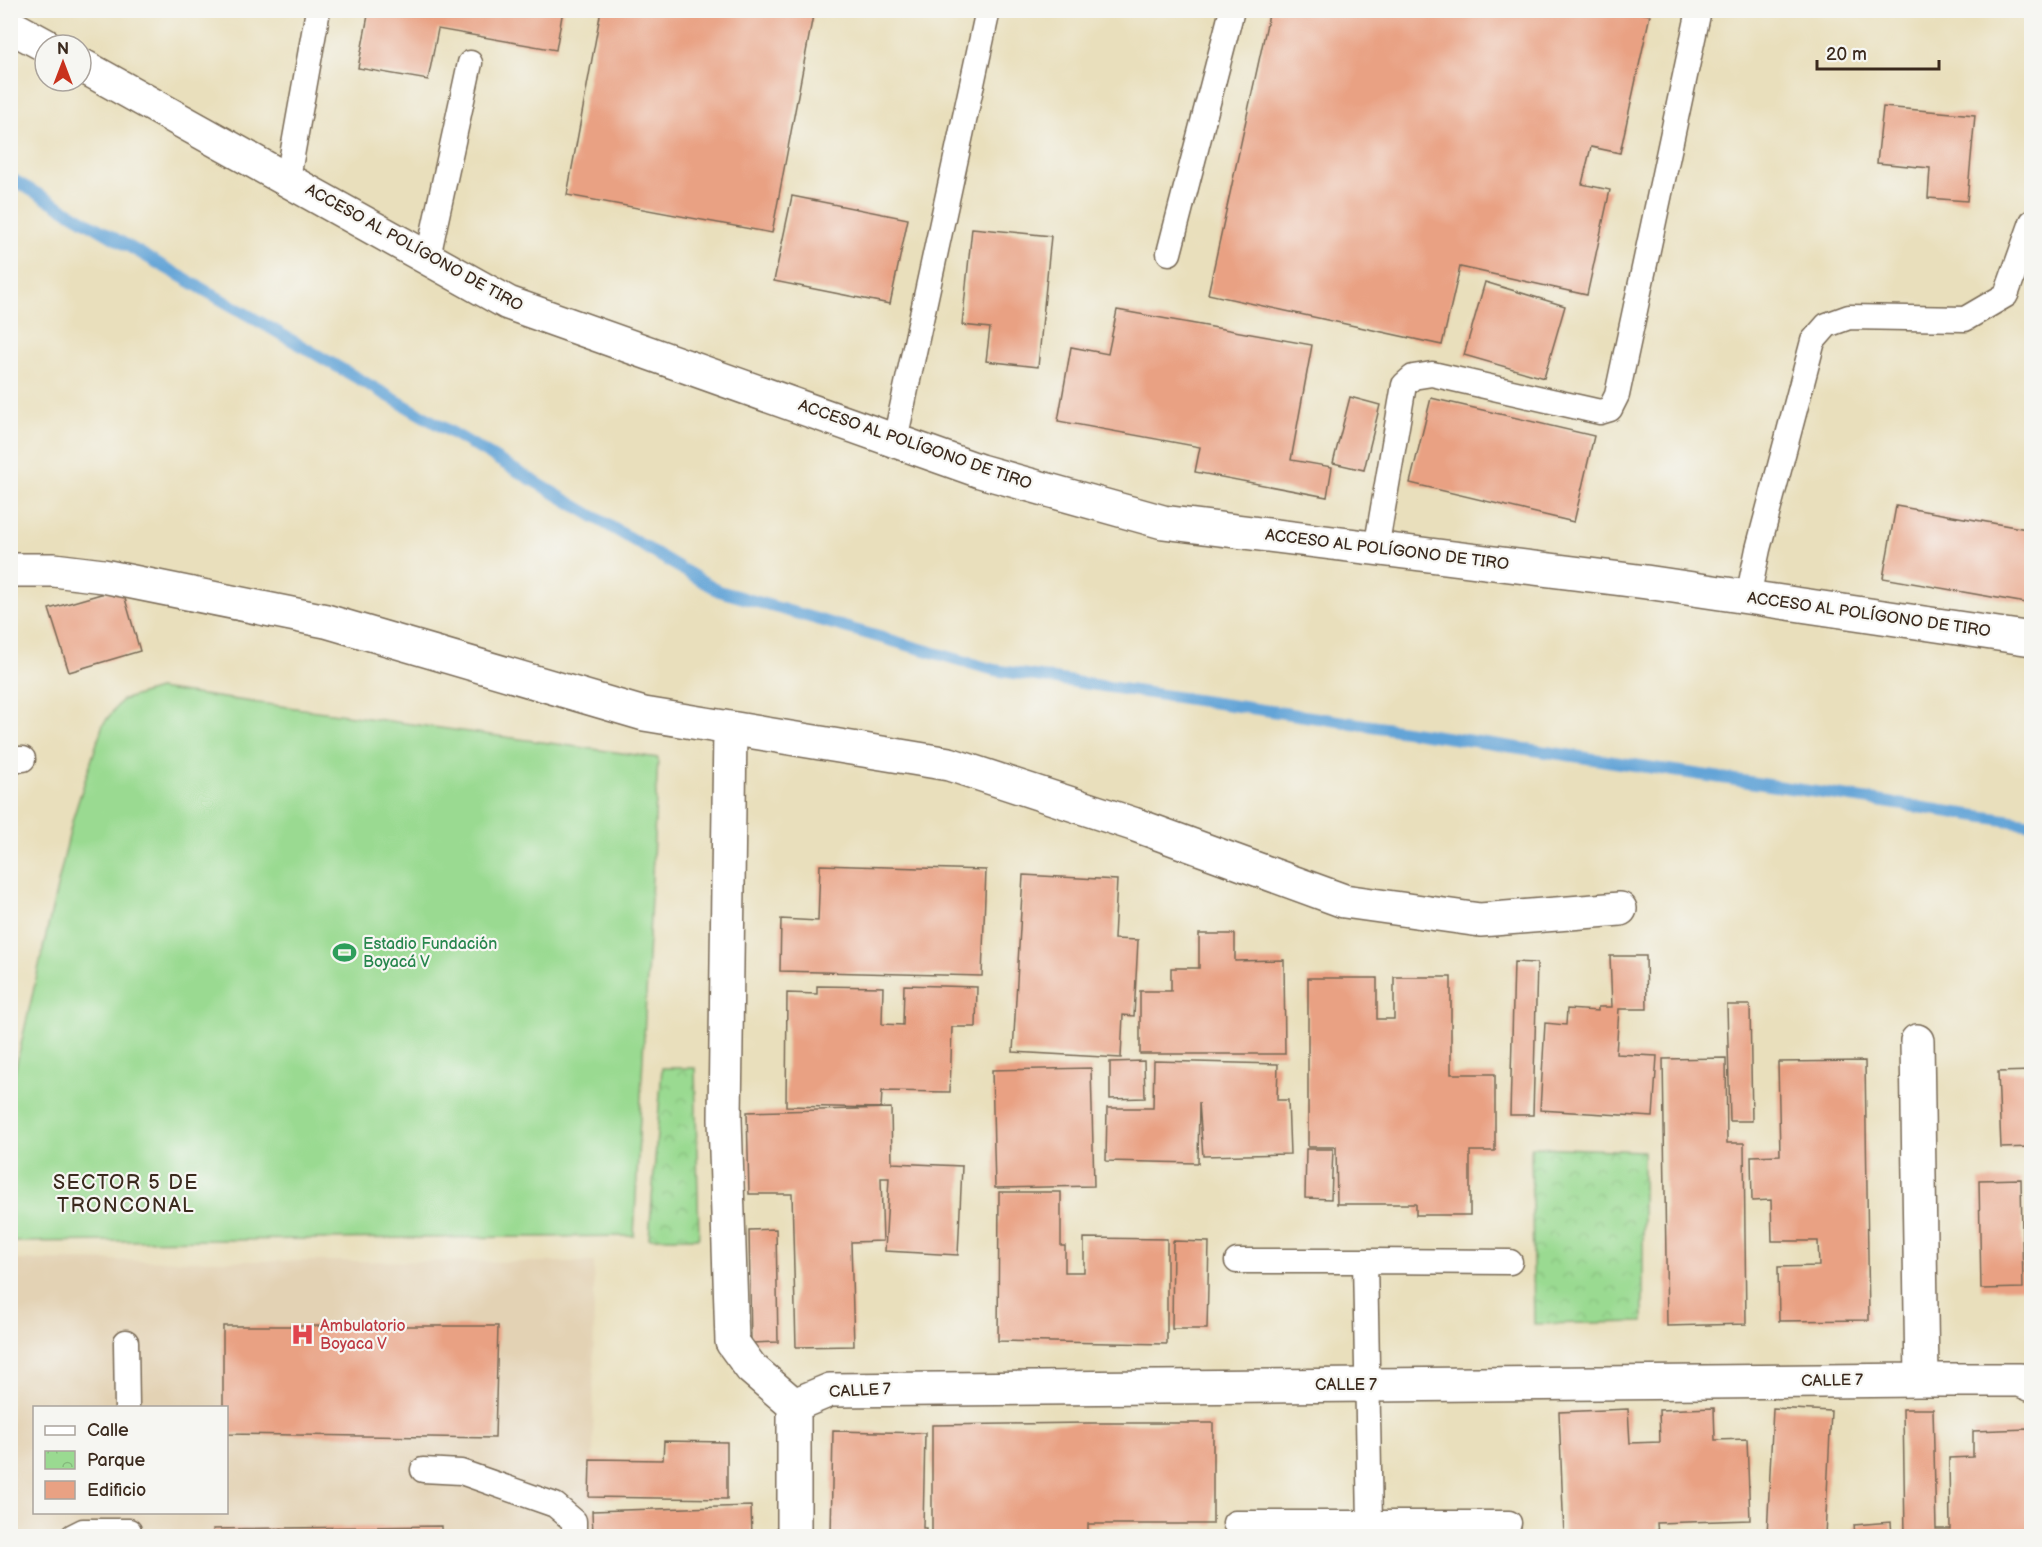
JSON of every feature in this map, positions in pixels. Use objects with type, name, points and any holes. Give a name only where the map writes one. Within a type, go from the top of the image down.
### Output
[{"type":"street","points":[[17,22],[33,35]]},
{"type":"street","name":"ACCESO AL POLÍGONO DE TIRO","points":[[93,72],[288,178],[508,303],[980,471],[1164,522],[1748,597],[2031,639]]},
{"type":"street","points":[[10,570],[54,570],[103,576],[326,621],[644,714],[949,764],[1133,824],[1344,901],[1479,920],[1620,909]]},
{"type":"street","points":[[730,728],[725,1119],[732,1342],[750,1368],[794,1405],[794,1536]]},
{"type":"street","points":[[1917,1041],[1922,1380]]},
{"type":"street","name":"CALLE 7","points":[[794,1405],[830,1390],[1922,1380],[2020,1380],[2031,1385]]},
{"type":"lane","points":[[288,178],[318,10]]},
{"type":"lane","points":[[895,440],[988,10]]},
{"type":"lane","points":[[1169,253],[1232,10]]},
{"type":"lane","points":[[1376,549],[1404,385],[1413,377],[1432,374],[1600,412],[1610,409],[1617,395],[1699,10]]},
{"type":"lane","points":[[428,257],[470,63]]},
{"type":"lane","points":[[1748,597],[1758,549],[1814,341],[1827,325],[1849,317],[1965,319],[2006,295],[2031,222]]},
{"type":"lane","points":[[1236,1261],[1510,1262]]},
{"type":"lane","points":[[1365,1261],[1370,1523]]},
{"type":"lane","points":[[126,1342],[127,1406]]},
{"type":"lane","points":[[423,1470],[461,1472],[555,1504],[574,1521],[574,1536]]},
{"type":"lane","points":[[1234,1523],[1509,1523]]},
{"type":"lane","points":[[73,1536],[83,1531],[129,1527]]},
{"type":"shaded area","name":"Ambulatorio Boyaca V","points":[[11,1260],[594,1262],[593,1536],[11,1536]]},
{"type":"green space","name":"Estadio Fundación Boyacá V","points":[[158,689],[658,758],[634,1236],[11,1242],[11,1088],[73,818],[103,724],[122,700]]},
{"type":"green space","points":[[662,1068],[695,1068],[699,1238],[649,1238]]},
{"type":"green space","points":[[1531,1147],[1643,1151],[1643,1322],[1534,1324]]},
{"type":"building","points":[[369,10],[563,10],[556,50],[438,29],[428,80],[358,68]]},
{"type":"building","points":[[601,10],[814,10],[772,233],[567,195]]},
{"type":"building","points":[[1270,10],[1627,10],[1650,15],[1620,153],[1591,147],[1582,184],[1610,190],[1587,295],[1460,267],[1442,345],[1208,294]]},
{"type":"building","points":[[1883,107],[1975,115],[1967,201],[1928,198],[1930,168],[1877,163]]},
{"type":"building","points":[[792,196],[908,219],[890,304],[774,281]]},
{"type":"building","points":[[972,228],[1051,236],[1038,367],[986,361],[990,328],[962,325]]},
{"type":"building","points":[[1485,282],[1565,306],[1544,378],[1464,355]]},
{"type":"building","points":[[1117,310],[1312,345],[1291,460],[1332,467],[1327,497],[1195,472],[1200,447],[1058,421],[1071,347],[1108,354]]},
{"type":"building","points":[[1350,397],[1380,405],[1364,470],[1333,463]]},
{"type":"building","points":[[1431,398],[1594,436],[1574,522],[1410,483]]},
{"type":"building","points":[[1896,506],[2032,530],[2032,604],[1883,578]]},
{"type":"building","points":[[122,588],[140,651],[69,672],[49,609]]},
{"type":"building","points":[[820,865],[986,870],[982,976],[780,971],[781,919],[818,921]]},
{"type":"building","points":[[1023,875],[1117,880],[1114,939],[1138,940],[1134,1016],[1123,1015],[1121,1058],[1013,1052]]},
{"type":"building","points":[[1199,934],[1235,934],[1235,961],[1284,960],[1285,1054],[1140,1054],[1140,991],[1171,991],[1171,968],[1199,968]]},
{"type":"building","points":[[1610,956],[1646,956],[1647,1009],[1619,1009],[1616,1054],[1657,1056],[1653,1117],[1540,1110],[1545,1023],[1566,1025],[1567,1009],[1598,1011],[1598,1007],[1612,1007]]},
{"type":"building","points":[[1514,962],[1537,963],[1533,1115],[1510,1115]]},
{"type":"building","points":[[1394,977],[1451,977],[1451,1074],[1495,1074],[1495,1151],[1470,1151],[1470,1215],[1416,1215],[1416,1204],[1337,1204],[1336,1147],[1308,1147],[1308,978],[1377,978],[1377,1019],[1394,1019]]},
{"type":"building","points":[[904,985],[977,987],[976,1027],[952,1027],[950,1092],[882,1091],[881,1108],[786,1106],[787,993],[817,994],[817,986],[883,987],[882,1024],[903,1025]]},
{"type":"building","points":[[1727,1005],[1750,1005],[1752,1121],[1730,1121]]},
{"type":"building","points":[[1726,1058],[1727,1143],[1744,1143],[1746,1324],[1667,1326],[1663,1059]]},
{"type":"building","points":[[1144,1061],[1145,1098],[1110,1099],[1110,1062]]},
{"type":"building","points":[[1154,1061],[1278,1064],[1277,1100],[1288,1100],[1290,1154],[1203,1156],[1199,1102],[1198,1163],[1106,1161],[1107,1108],[1153,1108]]},
{"type":"building","points":[[1865,1061],[1869,1320],[1779,1321],[1778,1267],[1819,1266],[1818,1241],[1772,1241],[1771,1200],[1752,1201],[1751,1156],[1780,1155],[1778,1062]]},
{"type":"building","points":[[1091,1068],[1094,1186],[995,1188],[992,1070]]},
{"type":"building","points":[[2032,1071],[2032,1147],[2001,1148],[1998,1072]]},
{"type":"building","points":[[891,1108],[892,1163],[962,1166],[958,1255],[885,1251],[889,1178],[881,1178],[883,1241],[851,1242],[854,1346],[796,1347],[792,1194],[749,1194],[747,1112]]},
{"type":"building","points":[[1306,1149],[1333,1149],[1331,1199],[1305,1198]]},
{"type":"building","points":[[2021,1179],[2023,1288],[1981,1289],[1979,1180]]},
{"type":"building","points":[[999,1192],[1061,1192],[1061,1246],[1065,1246],[1065,1272],[1084,1272],[1084,1238],[1167,1239],[1167,1344],[998,1341]]},
{"type":"building","points":[[776,1229],[778,1342],[751,1343],[749,1230]]},
{"type":"building","points":[[1173,1241],[1209,1242],[1207,1329],[1172,1329]]},
{"type":"building","points":[[2026,1241],[2032,1241],[2032,1266],[2025,1265]]},
{"type":"building","points":[[223,1326],[498,1326],[495,1438],[228,1434],[228,1406],[223,1406]]},
{"type":"building","points":[[1714,1408],[1715,1440],[1747,1439],[1750,1520],[1657,1523],[1658,1536],[1564,1536],[1559,1412],[1628,1409],[1630,1443],[1660,1442],[1659,1410]]},
{"type":"building","points":[[1773,1408],[1831,1411],[1825,1536],[1767,1536]]},
{"type":"building","points":[[1903,1409],[1933,1409],[1936,1529],[1950,1529],[1949,1458],[1973,1457],[1973,1431],[2028,1429],[2030,1536],[1905,1536]]},
{"type":"building","points":[[1213,1423],[1213,1524],[1088,1524],[1088,1536],[932,1536],[932,1425]]},
{"type":"building","points":[[833,1431],[925,1433],[923,1528],[926,1528],[926,1536],[831,1536]]},
{"type":"building","points":[[664,1441],[727,1442],[727,1499],[589,1497],[590,1459],[663,1460]]},
{"type":"building","points":[[751,1506],[752,1536],[593,1536],[592,1511]]},
{"type":"building","points":[[1891,1522],[1892,1536],[1855,1536],[1854,1525]]},
{"type":"building","points":[[442,1526],[442,1536],[214,1536],[213,1529]]},
{"type":"waterway","points":[[10,178],[463,439],[719,591],[994,670],[2032,824]]},
{"type":"place","name":"Estadio Fundación Boyacá V","points":[[345,953]]},
{"type":"place","name":"Ambulatorio Boyaca V","points":[[302,1335]]},
{"type":"district","name":"SECTOR 5 DE TRONCONAL","points":[[126,1194]]}]
